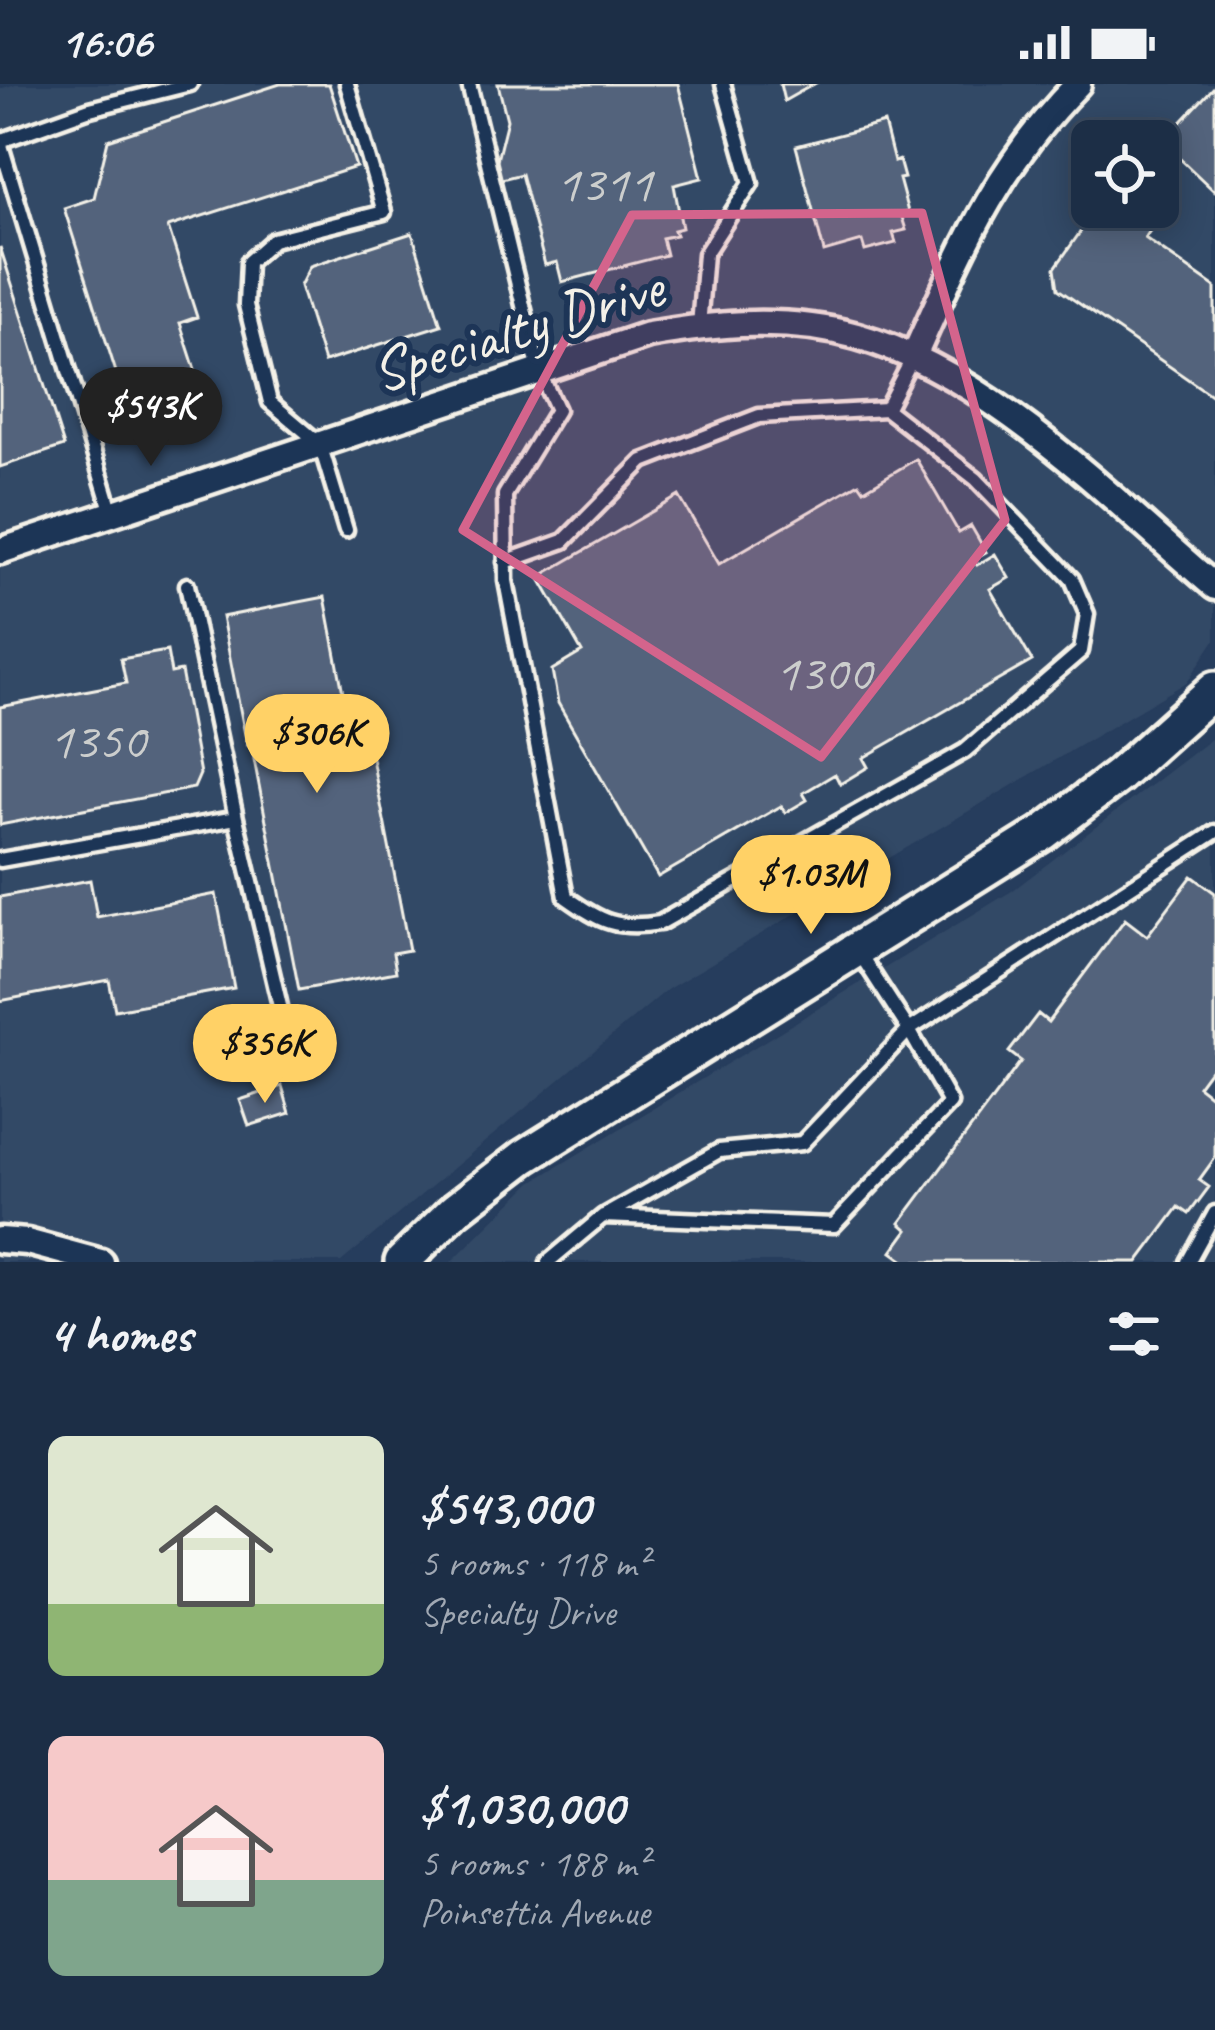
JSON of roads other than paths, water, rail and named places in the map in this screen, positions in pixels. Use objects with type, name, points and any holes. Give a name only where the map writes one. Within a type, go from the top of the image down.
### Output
[{"type":"main road","points":[[401,1262],[454,1210],[524,1157],[1043,833],[1118,776],[1215,689]]},
{"type":"street","points":[[914,356],[976,220],[1016,153],[1073,86]]},
{"type":"street","name":"Specialty Drive","points":[[0,551],[648,335],[699,326],[782,324],[855,335],[914,356],[1008,412],[1215,586]]},
{"type":"street","points":[[0,1240],[28,1242],[101,1262]]},
{"type":"lane","points":[[112,514],[0,141],[90,109],[190,84]]},
{"type":"lane","points":[[346,84],[384,212],[273,240],[248,262],[246,305],[270,402],[320,444],[346,530]]},
{"type":"lane","points":[[469,84],[539,371],[556,410],[505,495],[505,562],[566,897],[593,916],[626,928],[660,922],[965,751],[1081,651],[1087,614],[1072,579],[976,479],[886,409],[759,416],[643,461],[564,541],[505,562]]},
{"type":"lane","points":[[699,326],[705,254],[751,183],[723,84]]},
{"type":"lane","points":[[886,409],[914,356]]},
{"type":"lane","points":[[187,585],[287,1036]]},
{"type":"lane","points":[[0,860],[236,818]]},
{"type":"lane","points":[[548,1262],[603,1216],[718,1151],[802,1143],[909,1030],[1215,832]]},
{"type":"lane","points":[[603,1216],[834,1225],[950,1103],[857,949]]},
{"type":"lane","points":[[1188,1262],[1215,1213]]}]
